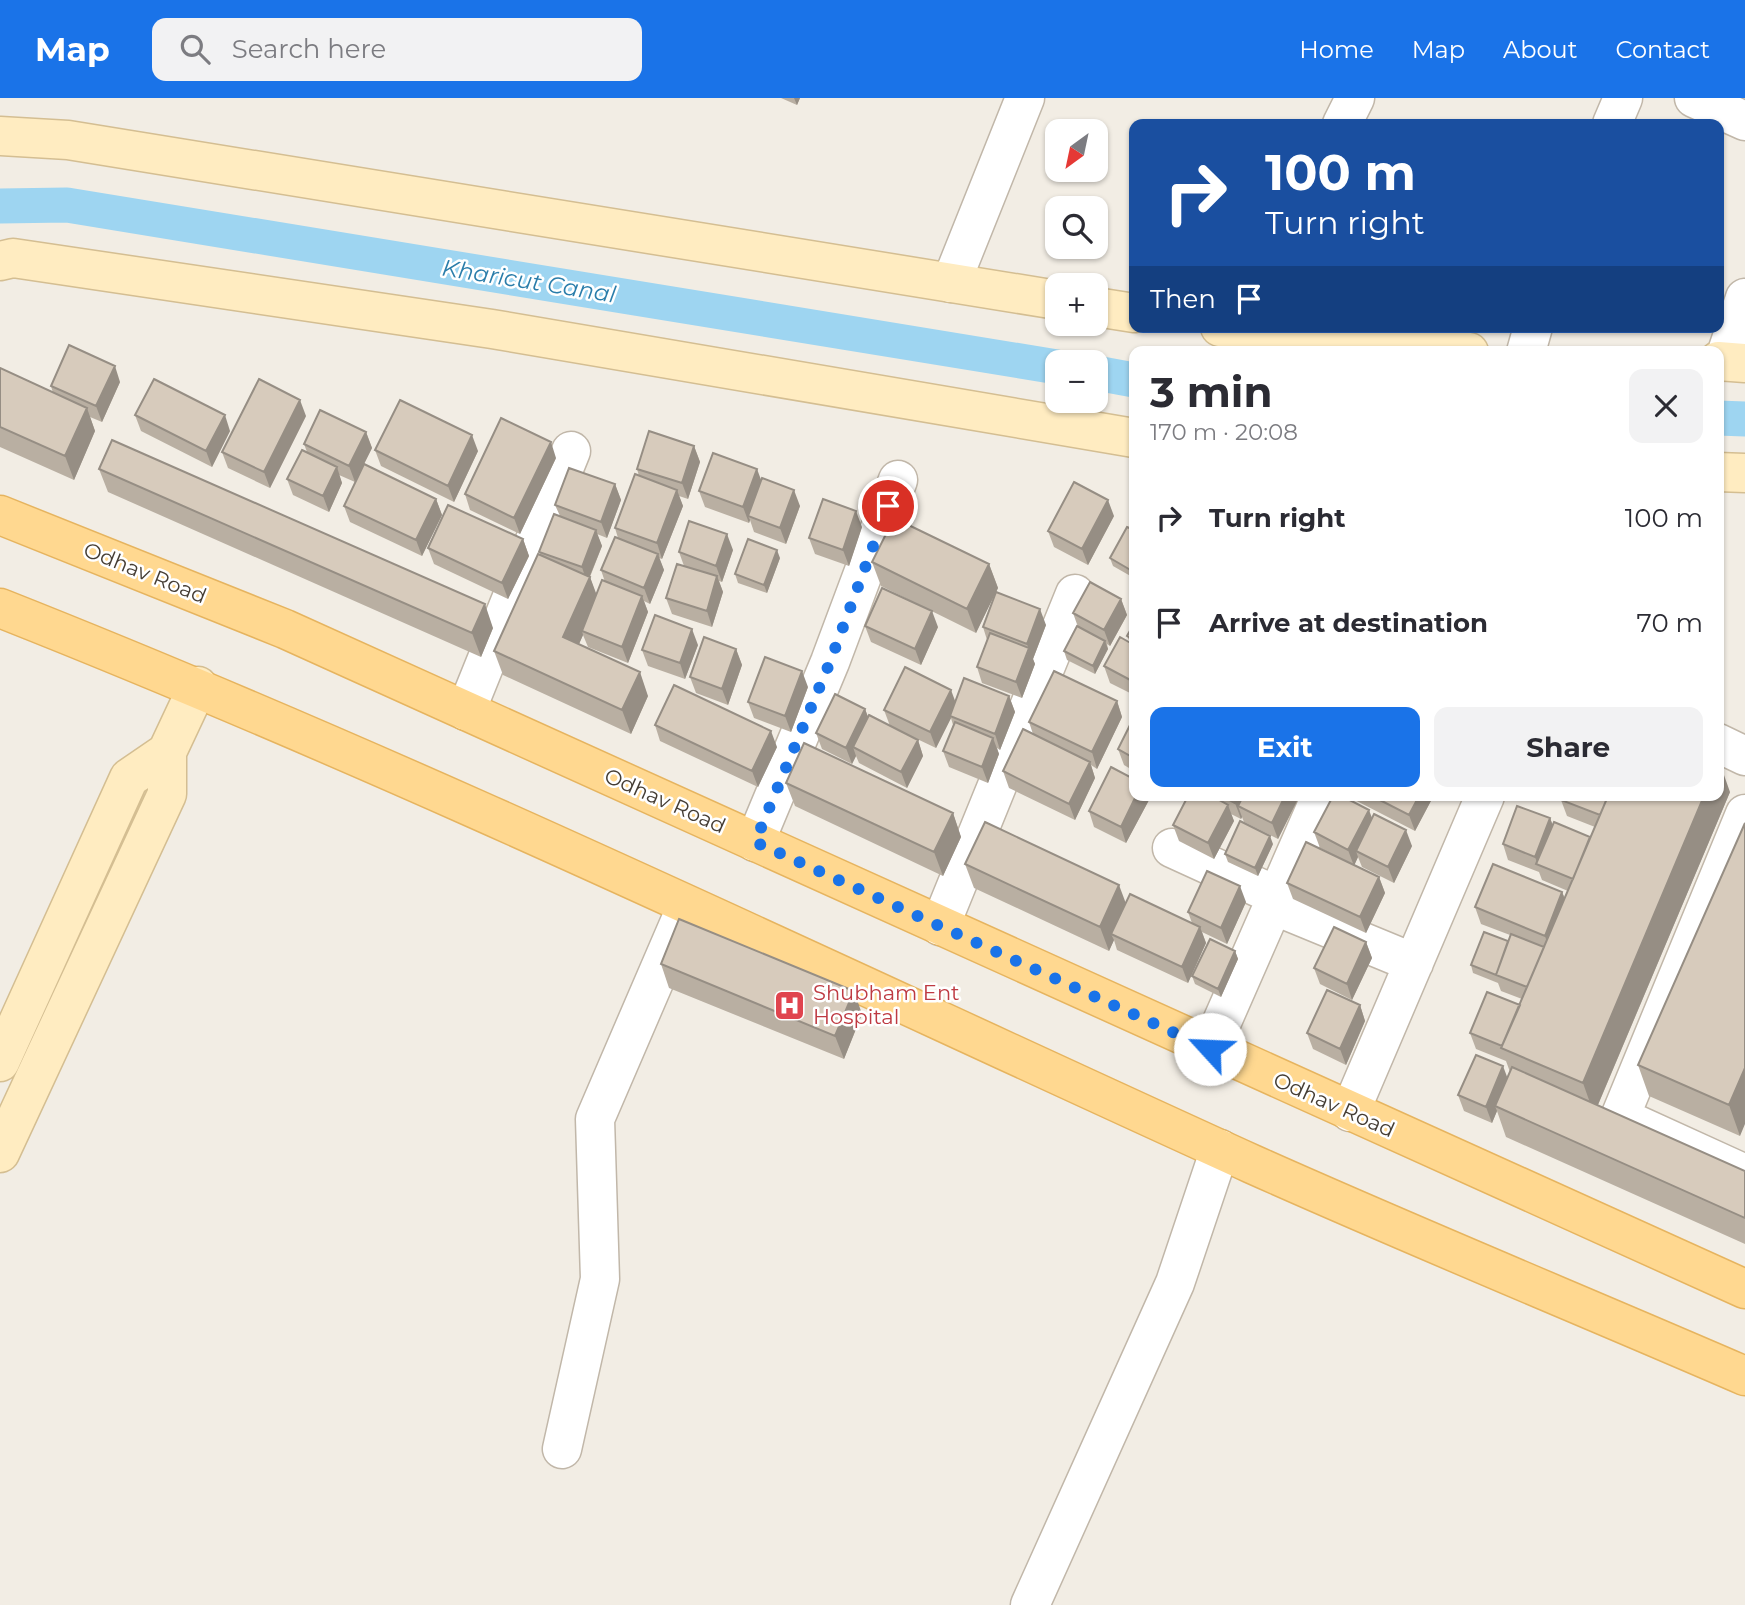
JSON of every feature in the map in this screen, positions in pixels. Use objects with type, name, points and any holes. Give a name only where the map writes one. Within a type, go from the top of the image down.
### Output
[{"type":"main road","name":"Odhav Road","points":[[0,515],[285,629],[1745,1289]]},
{"type":"main road","points":[[0,608],[198,686],[688,903],[1220,1149],[1745,1376]]},
{"type":"street","points":[[951,283],[1025,98]]},
{"type":"street","points":[[1344,119],[1355,98]]},
{"type":"street","points":[[1614,119],[1623,98]]},
{"type":"street","points":[[1693,98],[1745,121]]},
{"type":"street","points":[[0,136],[68,140],[1045,298]]},
{"type":"street","points":[[0,261],[13,258],[492,329],[1129,437]]},
{"type":"street","points":[[1729,362],[1745,298]]},
{"type":"street","points":[[1108,309],[1129,312]]},
{"type":"street","points":[[1288,333],[1412,346]]},
{"type":"street","points":[[466,710],[571,451]]},
{"type":"street","points":[[1724,472],[1745,473]]},
{"type":"street","points":[[755,842],[830,662],[898,480]]},
{"type":"street","points":[[940,926],[1075,594]]},
{"type":"street","points":[[0,1153],[167,794],[167,752],[198,686]]},
{"type":"street","points":[[1724,746],[1745,756]]},
{"type":"street","points":[[0,1062],[129,778],[167,752]]},
{"type":"street","points":[[1210,1049],[1319,801]]},
{"type":"street","points":[[1350,1112],[1483,801]]},
{"type":"street","points":[[1745,814],[1620,1117],[1745,1174]]},
{"type":"street","points":[[1172,848],[1275,900],[1414,964]]},
{"type":"street","points":[[562,1449],[583,1365],[600,1279],[595,1119],[688,903]]},
{"type":"street","points":[[1030,1605],[1175,1283],[1220,1149]]},
{"type":"building","points":[[69,345],[115,366],[96,406],[51,386]]},
{"type":"building","points":[[0,368],[87,408],[65,456],[0,427]]},
{"type":"building","points":[[154,379],[225,415],[206,451],[135,415]]},
{"type":"building","points":[[259,379],[300,400],[264,472],[222,452]]},
{"type":"building","points":[[400,400],[472,435],[448,486],[375,450]]},
{"type":"building","points":[[320,410],[366,432],[349,466],[304,444]]},
{"type":"building","points":[[501,418],[551,442],[514,518],[465,494]]},
{"type":"building","points":[[649,431],[694,446],[682,483],[637,469]]},
{"type":"building","points":[[112,440],[485,604],[472,633],[99,469]]},
{"type":"building","points":[[302,450],[337,467],[323,496],[287,479]]},
{"type":"building","points":[[713,453],[757,469],[743,507],[699,491]]},
{"type":"building","points":[[364,464],[436,499],[416,540],[344,506]]},
{"type":"building","points":[[569,468],[615,484],[601,522],[555,505]]},
{"type":"building","points":[[635,474],[677,490],[657,543],[615,528]]},
{"type":"building","points":[[762,478],[794,490],[780,528],[748,516]]},
{"type":"building","points":[[1074,482],[1108,500],[1082,549],[1048,531]]},
{"type":"building","points":[[823,499],[856,511],[843,550],[809,538]]},
{"type":"building","points":[[448,505],[523,539],[502,583],[428,548]]},
{"type":"building","points":[[554,514],[596,530],[582,567],[539,552]]},
{"type":"building","points":[[894,518],[989,564],[967,609],[872,562]]},
{"type":"building","points":[[689,521],[727,534],[716,566],[679,552]]},
{"type":"building","points":[[1127,527],[1129,528],[1129,569],[1110,558]]},
{"type":"building","points":[[615,537],[658,554],[644,588],[601,570]]},
{"type":"building","points":[[748,539],[777,550],[764,585],[735,574]]},
{"type":"building","points":[[538,554],[590,577],[563,637],[640,672],[622,710],[494,651]]},
{"type":"building","points":[[677,564],[717,576],[707,611],[666,598]]},
{"type":"building","points":[[602,580],[642,596],[622,647],[582,631]]},
{"type":"building","points":[[1090,582],[1121,599],[1104,630],[1073,613]]},
{"type":"building","points":[[882,588],[932,611],[915,649],[865,626]]},
{"type":"building","points":[[996,592],[1040,609],[1027,644],[983,627]]},
{"type":"building","points":[[655,615],[692,629],[680,663],[642,650]]},
{"type":"building","points":[[1077,626],[1105,641],[1093,666],[1064,651]]},
{"type":"building","points":[[990,633],[1029,648],[1016,682],[977,667]]},
{"type":"building","points":[[704,637],[736,649],[722,689],[690,677]]},
{"type":"building","points":[[1120,637],[1129,642],[1129,679],[1104,666]]},
{"type":"building","points":[[765,657],[802,671],[785,716],[748,702]]},
{"type":"building","points":[[905,667],[951,690],[930,732],[884,710]]},
{"type":"building","points":[[1054,671],[1117,701],[1092,752],[1029,722]]},
{"type":"building","points":[[964,678],[1009,696],[995,734],[950,716]]},
{"type":"building","points":[[674,685],[771,731],[752,771],[655,725]]},
{"type":"building","points":[[835,694],[865,709],[846,748],[816,733]]},
{"type":"building","points":[[869,715],[918,740],[901,772],[853,747]]},
{"type":"building","points":[[955,722],[993,738],[982,767],[943,751]]},
{"type":"building","points":[[1129,727],[1129,755],[1118,749]]},
{"type":"building","points":[[1023,729],[1090,762],[1069,804],[1003,771]]},
{"type":"building","points":[[804,743],[953,813],[934,852],[786,783]]},
{"type":"building","points":[[1111,767],[1129,776],[1129,801],[1134,801],[1121,827],[1089,811]]},
{"type":"building","points":[[1185,801],[1221,801],[1228,805],[1208,843],[1173,825]]},
{"type":"building","points":[[1240,801],[1283,801],[1272,823],[1238,806]]},
{"type":"building","points":[[1330,801],[1352,801],[1369,810],[1348,850],[1314,832]]},
{"type":"building","points":[[1382,801],[1416,801],[1409,815]]},
{"type":"building","points":[[1564,801],[1606,801],[1600,815]]},
{"type":"building","points":[[1606,801],[1702,801],[1583,1083],[1501,1048]]},
{"type":"building","points":[[1517,806],[1550,818],[1535,857],[1503,844]]},
{"type":"building","points":[[1374,814],[1406,830],[1388,867],[1356,851]]},
{"type":"building","points":[[1240,821],[1270,836],[1255,868],[1225,854]]},
{"type":"building","points":[[985,822],[1119,885],[1100,927],[965,864]]},
{"type":"building","points":[[1554,822],[1590,837],[1573,879],[1536,864]]},
{"type":"building","points":[[1745,823],[1745,1068],[1729,1105],[1638,1065]]},
{"type":"building","points":[[1306,842],[1379,877],[1360,917],[1287,883]]},
{"type":"building","points":[[1493,864],[1562,892],[1545,936],[1475,907]]},
{"type":"building","points":[[1207,871],[1240,886],[1221,928],[1188,912]]},
{"type":"building","points":[[1130,894],[1200,927],[1182,967],[1111,934]]},
{"type":"building","points":[[679,919],[854,991],[835,1036],[661,964]]},
{"type":"building","points":[[1334,927],[1366,942],[1347,984],[1314,968]]},
{"type":"building","points":[[1484,932],[1508,941],[1496,975],[1471,965]]},
{"type":"building","points":[[1511,934],[1544,947],[1527,987],[1496,975]]},
{"type":"building","points":[[1210,939],[1235,951],[1218,989],[1192,976]]},
{"type":"building","points":[[1327,990],[1360,1005],[1340,1049],[1307,1033]]},
{"type":"building","points":[[1487,992],[1520,1005],[1502,1046],[1470,1033]]},
{"type":"building","points":[[1476,1055],[1503,1066],[1486,1107],[1458,1095]]},
{"type":"building","points":[[1512,1067],[1745,1171],[1745,1218],[1495,1106]]},
{"type":"waterway","name":"Kharicut Canal","points":[[0,206],[67,205],[1045,365]]},
{"type":"waterway","name":"Kharicut Canal","points":[[1108,375],[1129,379]]},
{"type":"waterway","name":"Kharicut Canal","points":[[1724,418],[1745,419]]},
{"type":"place","name":"Shubham Ent Hospital","points":[[790,1005]]},
{"type":"route","points":[[888,506],[830,662],[755,842],[1210,1049]]}]
